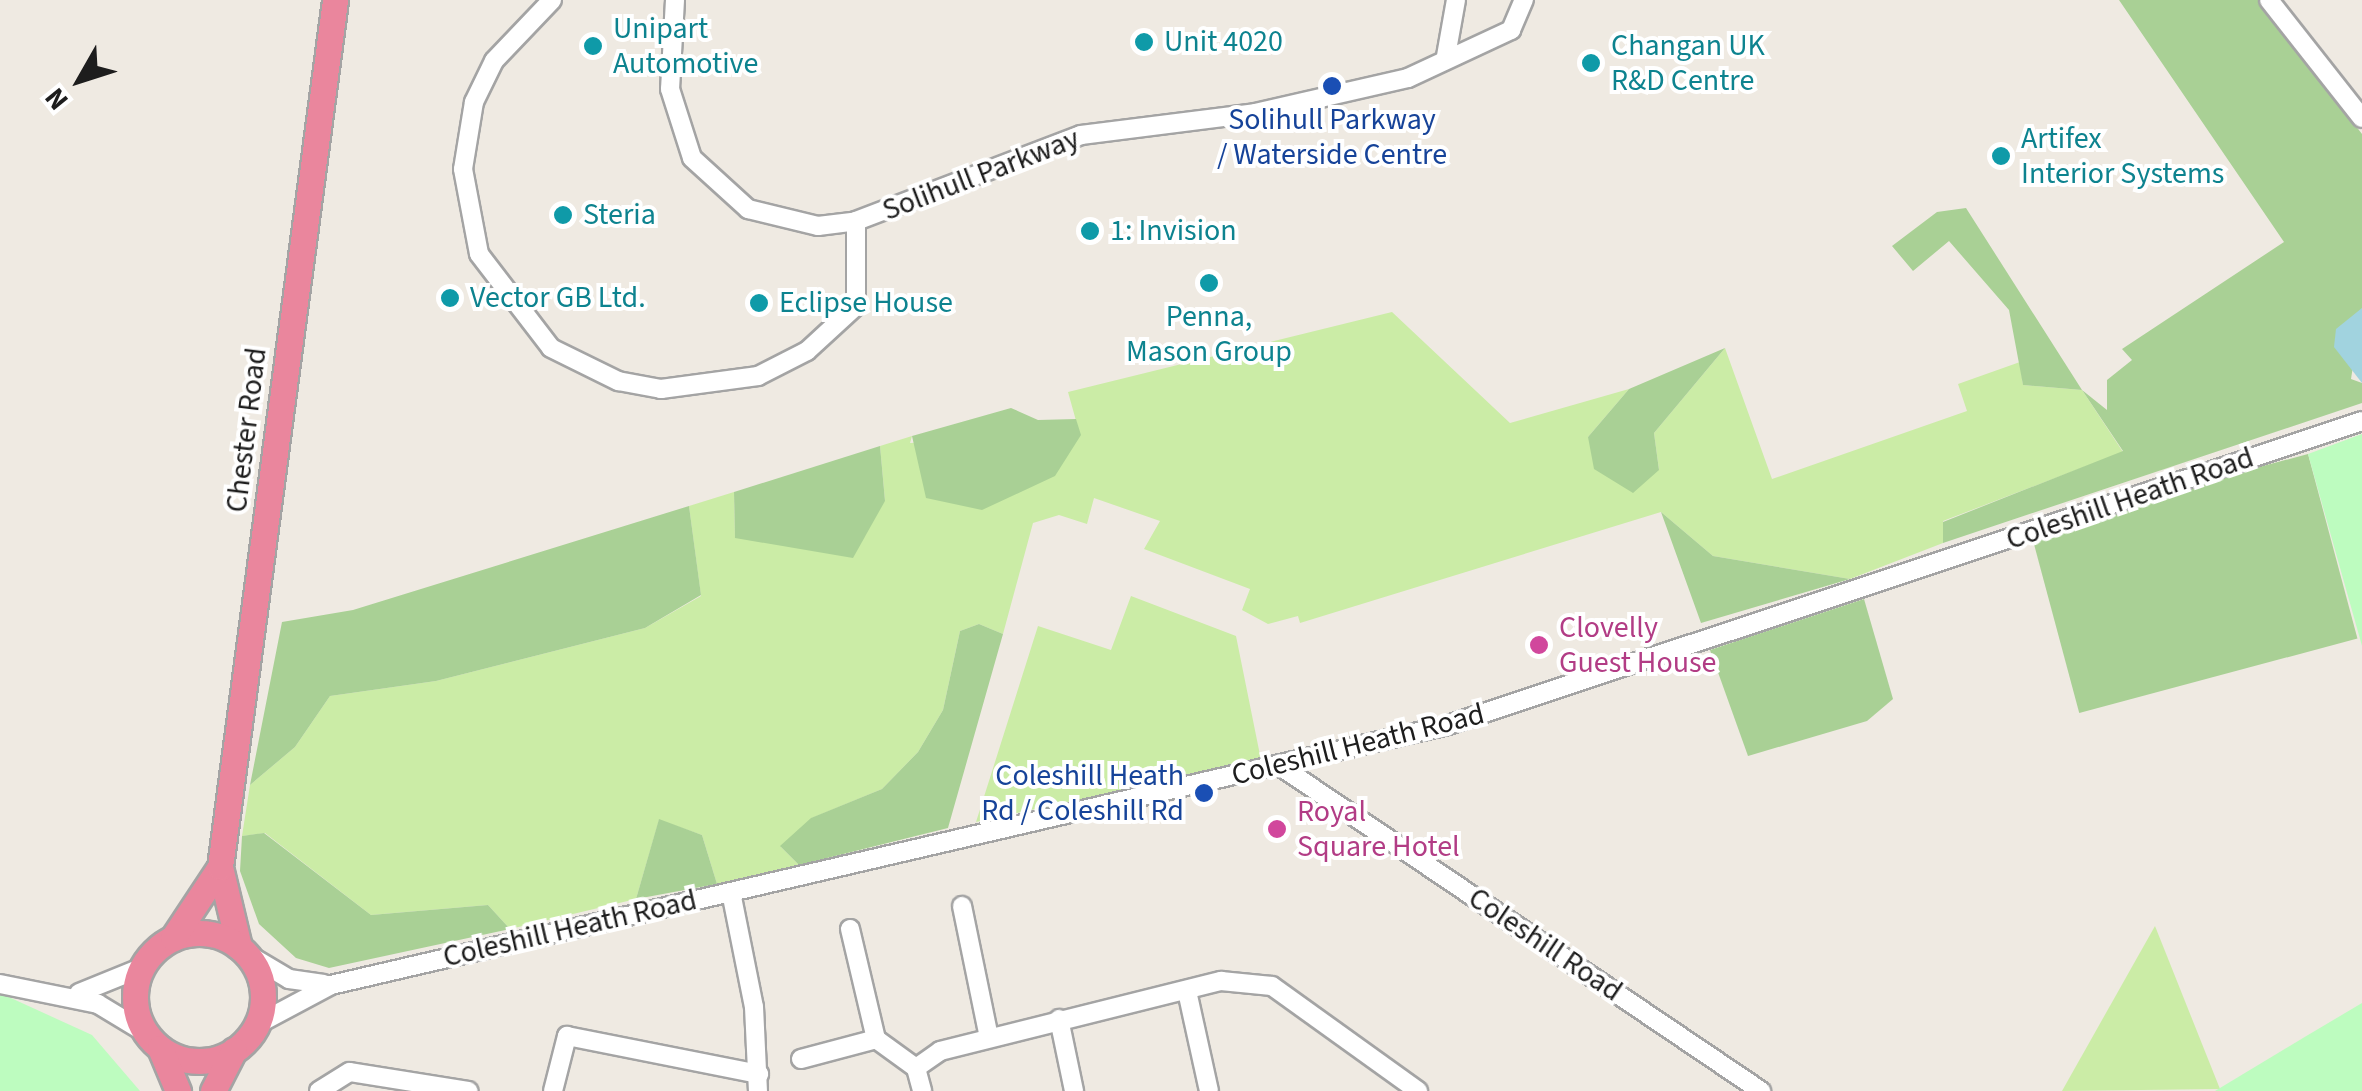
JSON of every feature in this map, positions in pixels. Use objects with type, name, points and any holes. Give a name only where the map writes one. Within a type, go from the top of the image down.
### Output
[{"type":"highway","name":"Chester Road","points":[[243,951],[220,868],[336,0]]},
{"type":"highway","name":"Chester Road","points":[[173,938],[220,868]]},
{"type":"highway","points":[[178,1091],[134,1001],[141,968],[173,938],[207,933],[243,951],[262,988],[256,1025],[234,1050],[213,1091]]},
{"type":"highway","points":[[153,1040],[189,1060],[234,1050]]},
{"type":"street","points":[[552,0],[504,44],[483,82],[463,180],[492,279],[552,348],[618,381],[662,389],[758,376],[807,351],[856,306],[856,222]]},
{"type":"street","name":"Solihull Parkway","points":[[676,0],[672,110],[704,174],[763,216],[802,226],[856,222],[1044,145],[1364,90],[1512,30],[1524,0]]},
{"type":"street","points":[[2269,0],[2362,118]]},
{"type":"street","points":[[1456,5],[1485,38]]},
{"type":"street","points":[[1445,56],[1456,5]]},
{"type":"street","name":"Coleshill Heath Road","points":[[256,1025],[331,985],[1280,766],[1570,686],[2362,421]]},
{"type":"street","name":"Coleshill Road","points":[[1280,766],[1760,1091]]},
{"type":"street","points":[[553,1091],[567,1036],[759,1082],[730,892]]},
{"type":"street","points":[[962,906],[990,1037]]},
{"type":"street","points":[[850,929],[876,1039],[916,1068],[922,1091]]},
{"type":"street","name":"Coleshill Heath Road","points":[[243,951],[289,978],[331,985]]},
{"type":"street","points":[[0,984],[68,994],[110,988],[141,968]]},
{"type":"street","points":[[916,1068],[990,1037],[1221,981],[1272,986],[1418,1091]]},
{"type":"street","points":[[1187,991],[1209,1091]]},
{"type":"street","points":[[68,994],[153,1040]]},
{"type":"street","points":[[1058,1019],[1074,1091]]},
{"type":"street","points":[[801,1059],[876,1039]]},
{"type":"street","points":[[319,1091],[350,1072],[468,1091]]},
{"type":"green space","points":[[2119,0],[2258,0],[2362,134],[2362,308],[2351,379],[2362,383],[2362,403],[1943,543],[1943,522],[2123,451],[2082,390],[2107,410],[2107,380],[2132,360],[2122,349],[2284,242]]},
{"type":"green space","points":[[1966,208],[2082,390],[2023,385],[2009,310],[1949,241],[1913,271],[1892,246],[1937,212]]},
{"type":"green space","points":[[1392,312],[1510,423],[1629,389],[1588,437],[1659,470],[1654,433],[1725,348],[1772,479],[1967,411],[1958,384],[2020,362],[2023,385],[2082,390],[2123,452],[1943,521],[1943,543],[1850,579],[1713,556],[1661,512],[1300,623],[1298,616],[1268,624],[1242,610],[1250,589],[1144,549],[1160,521],[1094,498],[1087,524],[1059,515],[1033,523],[1003,634],[979,624],[960,631],[943,710],[918,752],[882,789],[812,818],[781,847],[799,865],[717,884],[702,835],[659,820],[636,899],[510,929],[488,905],[371,915],[265,833],[242,836],[250,785],[295,747],[330,696],[436,681],[645,628],[701,596],[689,506],[734,492],[735,538],[885,501],[880,446],[912,436],[910,443],[1080,435],[1068,392]]},
{"type":"green space","points":[[1725,348],[1654,433],[1659,470],[1633,493],[1594,469],[1588,437],[1629,389]]},
{"type":"green space","points":[[1011,408],[1038,420],[1076,419],[1081,435],[1055,476],[982,510],[926,498],[912,436]]},
{"type":"green space","points":[[2362,434],[2362,646],[2308,454]]},
{"type":"green space","points":[[880,446],[885,501],[853,558],[735,538],[734,492]]},
{"type":"green space","points":[[2308,454],[2357,638],[2079,713],[2030,529]]},
{"type":"green space","points":[[689,506],[701,595],[645,628],[436,681],[330,696],[295,747],[250,785],[282,622],[353,610]]},
{"type":"green space","points":[[1661,512],[1713,556],[1850,579],[1701,623]]},
{"type":"green space","points":[[1131,596],[1236,636],[1261,760],[976,822],[1038,626],[1111,650]]},
{"type":"green space","points":[[1864,599],[1893,699],[1867,721],[1748,756],[1710,650]]},
{"type":"green space","points":[[979,624],[1003,634],[948,828],[799,865],[780,846],[811,818],[882,789],[918,752],[943,710],[960,631]]},
{"type":"green space","points":[[659,819],[702,835],[717,884],[636,899]]},
{"type":"green space","points":[[264,833],[371,915],[488,905],[510,929],[329,968],[296,958],[259,924],[240,871],[242,836]]},
{"type":"green space","points":[[2155,926],[2220,1089],[2062,1091]]},
{"type":"green space","points":[[0,993],[92,1035],[140,1091],[0,1091]]},
{"type":"green space","points":[[2362,1003],[2362,1091],[2215,1091],[2308,1035]]},
{"type":"water","points":[[2362,308],[2362,383],[2334,347],[2336,329]]},
{"type":"place","name":"Unit 4020","points":[[1144,42]]},
{"type":"place","name":"Unipart Automotive","points":[[593,46]]},
{"type":"place","name":"Changan UK R&D Centre","points":[[1591,63]]},
{"type":"place","name":"Solihull Parkway / Waterside Centre","points":[[1332,86]]},
{"type":"place","name":"Artifex Interior Systems","points":[[2001,156]]},
{"type":"place","name":"Steria","points":[[563,215]]},
{"type":"place","name":"1: Invision","points":[[1090,231]]},
{"type":"place","name":"Penna, Mason Group","points":[[1209,283]]},
{"type":"place","name":"Vector GB Ltd.","points":[[450,298]]},
{"type":"place","name":"Eclipse House","points":[[759,303]]},
{"type":"place","name":"Clovelly Guest House","points":[[1539,645]]},
{"type":"place","name":"Coleshill Heath Rd / Coleshill Rd","points":[[1204,793]]},
{"type":"place","name":"Royal Square Hotel","points":[[1277,829]]}]
